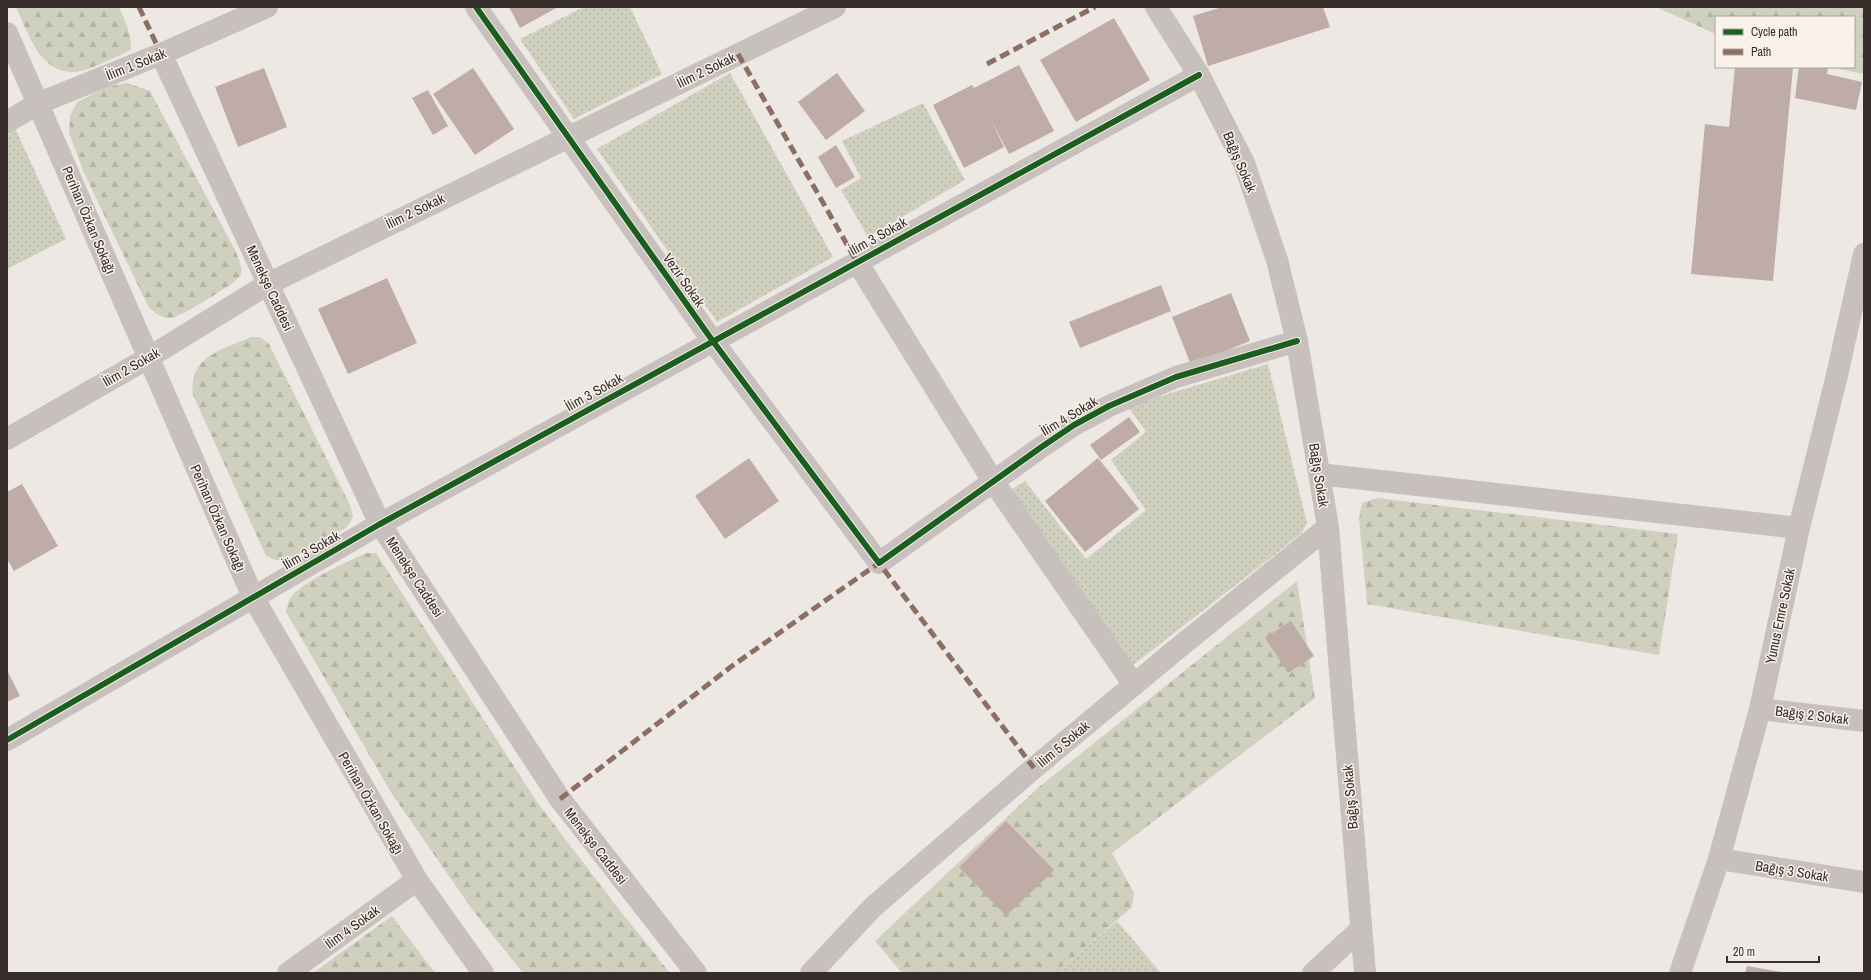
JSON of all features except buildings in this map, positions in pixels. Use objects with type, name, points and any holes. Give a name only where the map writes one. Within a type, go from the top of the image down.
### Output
[{"type":"street","name":"İlim 1 Sokak","points":[[7,122],[38,103],[160,54],[267,7]]},
{"type":"street","name":"Vezir Sokak","points":[[476,7],[712,340],[879,563]]},
{"type":"street","name":"İlim 2 Sokak","points":[[7,439],[148,358],[268,284],[835,7]]},
{"type":"street","name":"Bağış Sokak","points":[[1156,7],[1199,75],[1244,163],[1277,260],[1297,341],[1328,527],[1365,973]]},
{"type":"street","name":"Perihan Özkan Sokağı","points":[[7,33],[252,597],[417,880],[483,973]]},
{"type":"street","name":"Menekşe Caddesi","points":[[160,54],[380,524],[560,799],[696,973]]},
{"type":"street","name":"İlim 3 Sokak","points":[[7,740],[380,524],[712,340],[1199,75]]},
{"type":"street","name":"Yunus Emre Sokak","points":[[1680,973],[1719,859],[1760,709],[1798,528],[1837,375],[1864,254]]},
{"type":"street","points":[[857,262],[993,481],[1134,685]]},
{"type":"street","name":"İlim 4 Sokak","points":[[879,563],[1074,425],[1109,406],[1176,377],[1297,341]]},
{"type":"street","points":[[1319,474],[1798,528]]},
{"type":"street","name":"İlim 5 Sokak","points":[[810,973],[873,907],[1134,685],[1328,527]]},
{"type":"street","name":"Bağış 2 Sokak","points":[[1760,709],[1864,721]]},
{"type":"street","name":"Bağış 3 Sokak","points":[[1719,859],[1864,882]]},
{"type":"street","name":"İlim 4 Sokak","points":[[288,973],[417,880]]},
{"type":"street","points":[[1313,973],[1361,929]]},
{"type":"green space","points":[[16,7],[119,7],[129,33],[131,50],[88,69],[73,72],[60,70],[50,64],[33,44]]},
{"type":"green space","points":[[584,7],[630,7],[662,74],[574,119],[520,39]]},
{"type":"green space","points":[[1656,7],[1864,7],[1864,74],[1834,68],[1855,68],[1855,16],[1715,16],[1715,34]]},
{"type":"green space","points":[[730,73],[833,257],[717,322],[597,149]]},
{"type":"green space","points":[[127,83],[150,91],[235,250],[241,266],[241,273],[237,280],[196,306],[172,318],[161,316],[148,306],[84,173],[69,133],[70,116],[77,102],[107,87]]},
{"type":"green space","points":[[923,103],[965,180],[868,237],[841,190],[861,178],[842,141]]},
{"type":"green space","points":[[15,128],[66,239],[7,269],[7,133]]},
{"type":"green space","points":[[251,337],[260,337],[269,344],[350,505],[353,517],[347,527],[290,559],[275,560],[266,556],[193,395],[193,382],[196,371],[209,356]]},
{"type":"green space","points":[[1268,364],[1307,523],[1301,534],[1132,666],[1007,492],[1025,481],[1086,559],[1146,510],[1111,460],[1146,432],[1129,408],[1164,395]]},
{"type":"green space","points":[[1377,498],[1678,534],[1659,655],[1367,604],[1359,519],[1362,503]]},
{"type":"green space","points":[[366,553],[376,553],[537,802],[614,903],[670,973],[523,973],[474,912],[392,794],[286,612],[289,600],[302,587],[336,567]]},
{"type":"green space","points":[[1297,581],[1315,698],[1112,853],[1134,893],[1132,907],[1070,961],[1051,973],[902,973],[875,941],[1039,787]]},
{"type":"green space","points":[[392,916],[435,973],[313,973]]},
{"type":"green space","points":[[1117,921],[1161,973],[1051,973],[1070,961]]},
{"type":"marked path","points":[[139,7],[161,54]]},
{"type":"marked path","points":[[987,64],[1095,7]]},
{"type":"marked path","points":[[738,54],[857,262]]},
{"type":"marked path","points":[[560,799],[732,666],[879,563],[1034,768]]},
{"type":"cycle path","points":[[476,7],[712,340],[879,563],[1040,448],[1074,425],[1109,406],[1176,377],[1297,341]]},
{"type":"cycle path","points":[[7,740],[380,524],[1199,75]]}]
